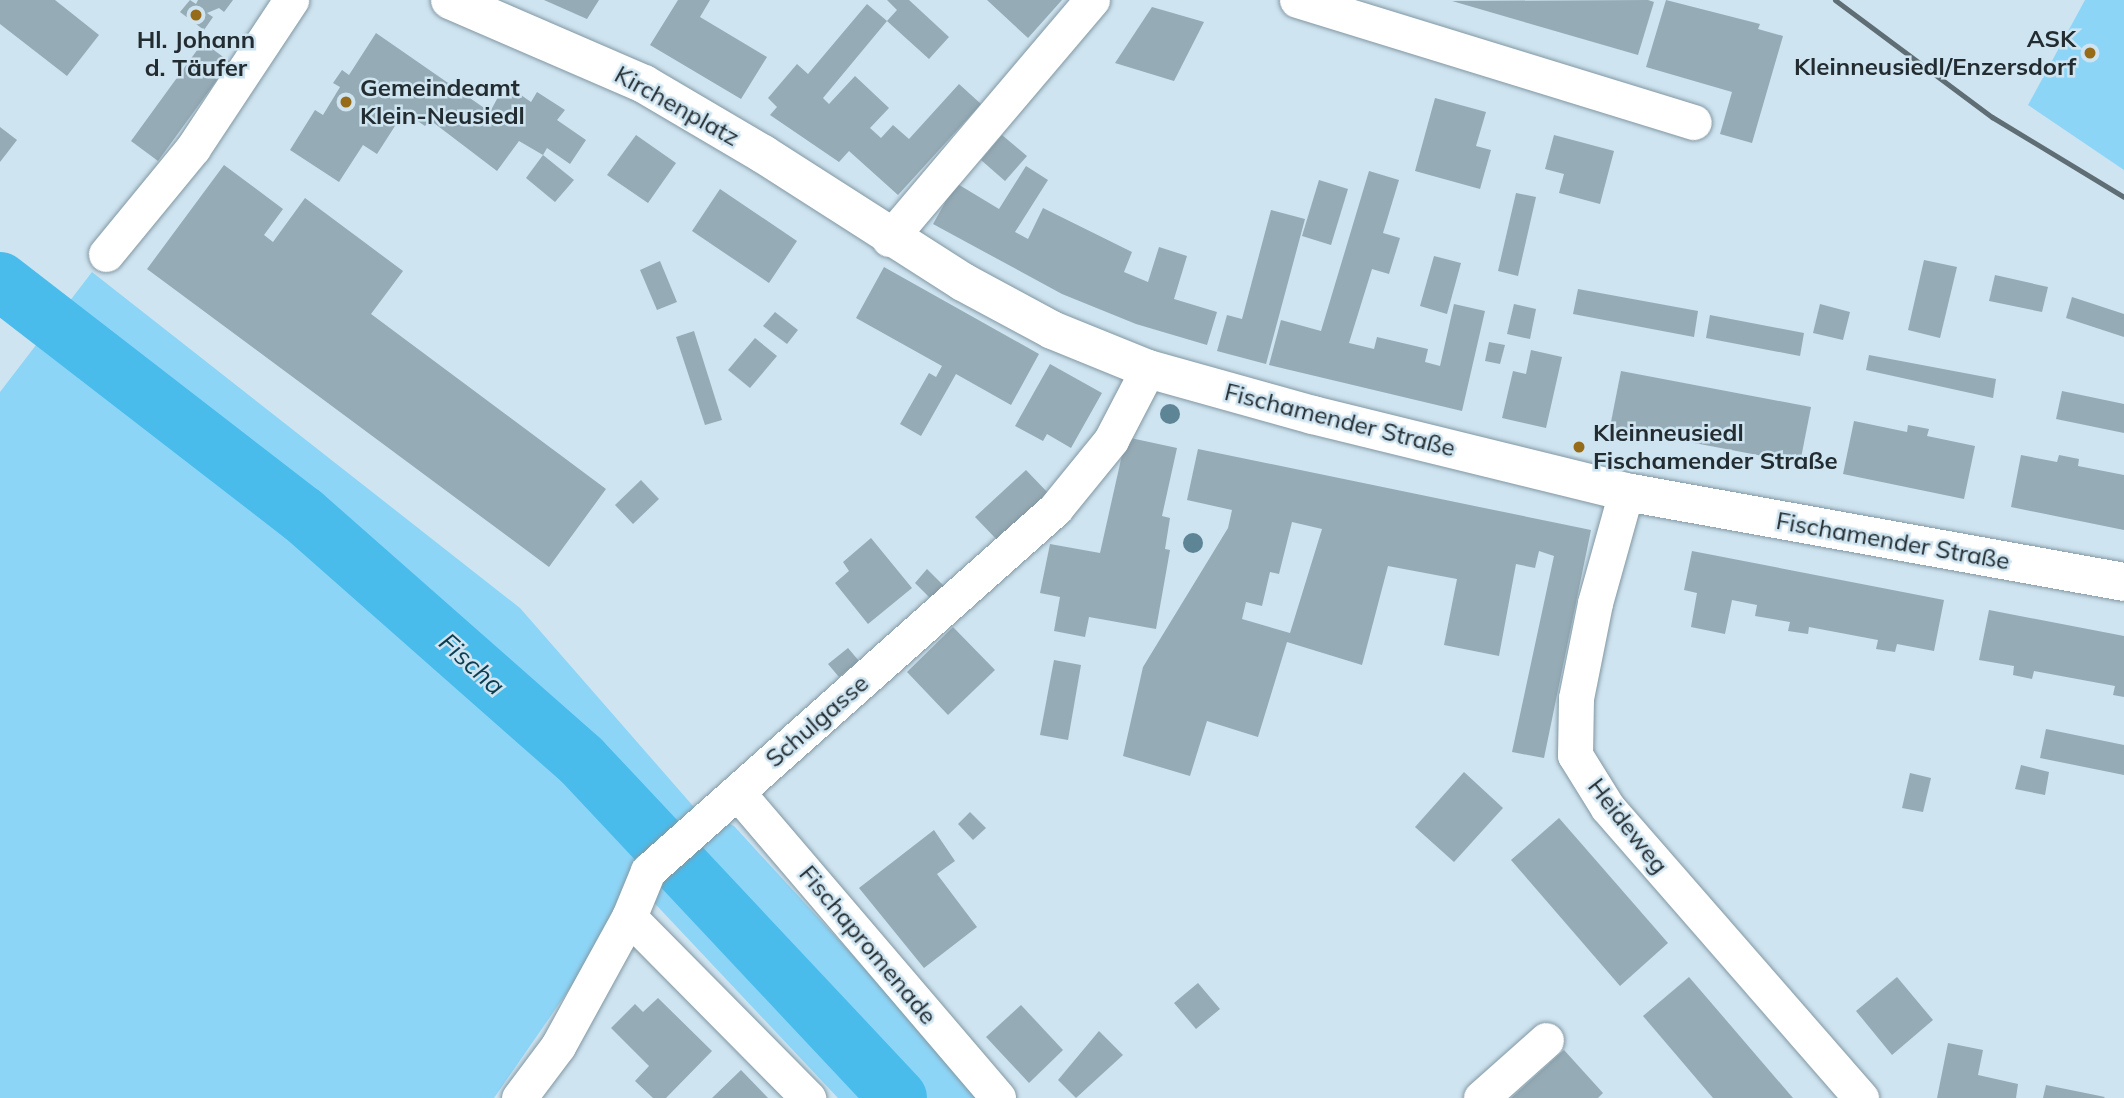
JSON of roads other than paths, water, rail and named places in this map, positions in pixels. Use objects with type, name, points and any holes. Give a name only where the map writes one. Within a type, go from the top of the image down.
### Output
[{"type":"main road","name":"Kirchenplatz","points":[[450,0],[644,84],[763,154],[889,239]]},
{"type":"main road","name":"Fischamender Straße","points":[[889,239],[1052,330],[1148,369],[1312,415],[1626,492],[2124,582]]},
{"type":"street","points":[[106,254],[192,148],[291,0]]},
{"type":"street","points":[[889,239],[1092,0]]},
{"type":"street","points":[[1297,0],[1694,122]]},
{"type":"street","name":"Schulgasse","points":[[519,1098],[558,1046],[629,916],[648,871],[1055,509],[1111,440],[1148,369]]},
{"type":"street","name":"Heideweg","points":[[1626,492],[1595,603],[1576,698],[1576,755],[1608,808],[1861,1098]]},
{"type":"street","name":"Fischapromenade","points":[[737,792],[998,1098]]},
{"type":"street","points":[[629,916],[808,1098]]},
{"type":"street","points":[[1481,1098],[1546,1040]]},
{"type":"waterway","name":"Fischa","points":[[0,281],[303,515],[581,760],[898,1098]]},
{"type":"railway","points":[[1835,0],[1992,117],[2124,197]]},
{"type":"place","name":"Hl. Johann d. Täufer","points":[[196,15]]},
{"type":"place","name":"ASK Kleinneusiedl/Enzersdorf","points":[[2090,53]]},
{"type":"place","name":"Gemeindeamt Klein-Neusiedl","points":[[346,102]]},
{"type":"place","name":"Kleinneusiedl Fischamender Straße","points":[[1579,447]]}]
